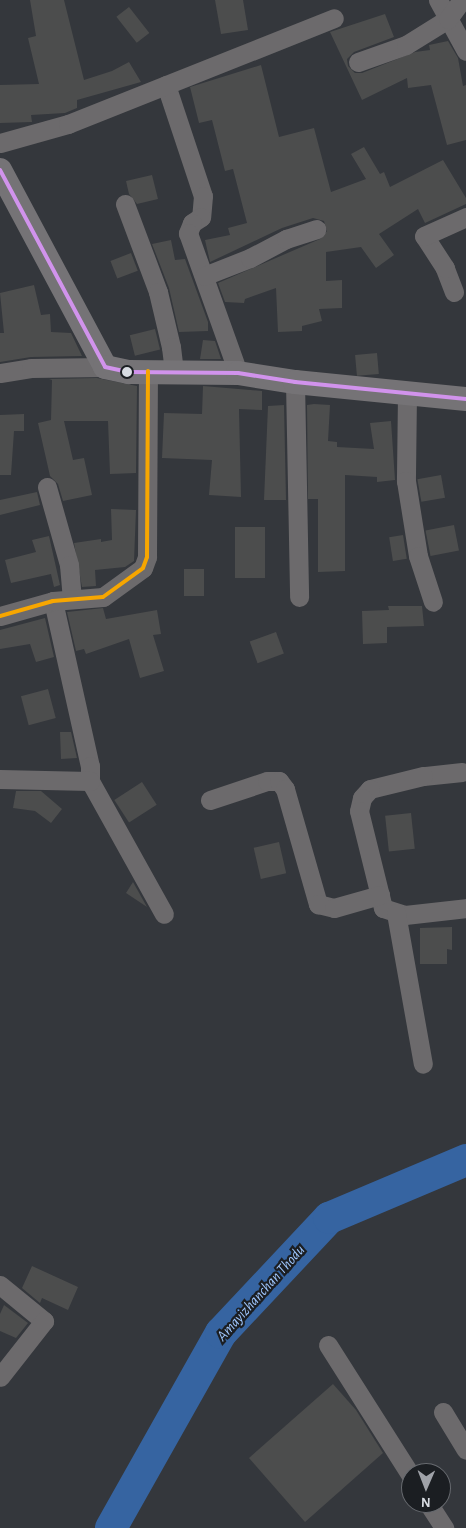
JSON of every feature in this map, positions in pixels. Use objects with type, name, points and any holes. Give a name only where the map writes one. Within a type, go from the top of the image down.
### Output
[{"type":"main road","points":[[1,176],[105,367],[118,371],[238,373],[295,382],[466,399]]},
{"type":"street","points":[[438,0],[466,51]]},
{"type":"street","points":[[358,62],[406,45],[448,19],[462,0]]},
{"type":"street","points":[[0,143],[68,124],[334,18]]},
{"type":"street","points":[[166,85],[203,196],[201,217],[192,223],[188,233],[238,373]]},
{"type":"street","points":[[125,204],[158,292],[171,347],[174,373]]},
{"type":"street","points":[[454,292],[445,268],[424,236],[466,217]]},
{"type":"street","points":[[204,276],[250,258],[286,239],[316,229]]},
{"type":"street","points":[[0,373],[31,368],[105,367]]},
{"type":"street","points":[[0,616],[53,601],[103,597],[143,568],[147,558],[148,372]]},
{"type":"street","points":[[295,382],[299,597]]},
{"type":"street","points":[[407,393],[406,481],[418,556],[433,602]]},
{"type":"street","points":[[47,487],[69,565],[72,599]]},
{"type":"street","points":[[53,601],[90,766],[90,781],[164,914]]},
{"type":"street","points":[[462,772],[385,784],[370,789],[362,798],[361,826],[383,908],[396,913],[466,908]]},
{"type":"street","points":[[0,779],[90,781]]},
{"type":"street","points":[[210,800],[267,781],[279,781],[285,790],[318,904],[334,908],[380,895]]},
{"type":"street","points":[[396,913],[423,1064]]},
{"type":"street","points":[[0,1285],[44,1321],[0,1377]]},
{"type":"street","points":[[328,1345],[403,1463]]},
{"type":"street","points":[[444,1412],[466,1450]]},
{"type":"street","points":[[434,1513],[444,1528]]},
{"type":"building","points":[[30,0],[64,0],[84,80],[112,71],[129,62],[141,82],[77,100],[77,108],[65,113],[31,115],[32,122],[0,123],[0,85],[39,84],[28,38],[36,36]]},
{"type":"building","points":[[215,0],[243,0],[248,30],[221,34]]},
{"type":"building","points":[[129,7],[149,33],[137,43],[116,17]]},
{"type":"building","points":[[385,14],[394,37],[354,52],[347,59],[348,66],[355,73],[362,73],[415,52],[430,50],[429,45],[448,41],[458,58],[463,86],[466,85],[466,140],[447,145],[431,85],[408,88],[407,78],[362,100],[330,32]]},
{"type":"building","points":[[261,65],[279,137],[314,128],[331,192],[366,179],[351,154],[364,147],[380,174],[384,172],[390,187],[443,160],[466,198],[466,204],[425,223],[418,209],[379,234],[394,255],[376,268],[361,247],[326,252],[326,281],[342,280],[342,308],[319,309],[322,321],[302,326],[302,331],[278,332],[276,288],[245,299],[244,303],[225,302],[218,283],[320,239],[327,231],[324,221],[313,218],[282,228],[210,262],[205,240],[230,235],[228,228],[247,223],[233,169],[225,171],[212,120],[199,123],[190,87]]},
{"type":"building","points":[[152,175],[158,199],[137,204],[129,194],[126,181]]},
{"type":"building","points":[[171,240],[175,260],[185,259],[208,322],[208,331],[179,332],[169,288],[152,244]]},
{"type":"building","points":[[131,253],[138,271],[117,279],[110,261]]},
{"type":"building","points":[[34,285],[41,315],[50,314],[51,332],[71,333],[82,356],[31,357],[0,362],[0,333],[4,333],[0,293]]},
{"type":"building","points":[[155,329],[160,349],[135,356],[130,335]]},
{"type":"building","points":[[203,340],[215,341],[221,359],[200,359]]},
{"type":"building","points":[[377,353],[379,374],[357,376],[355,355]]},
{"type":"building","points":[[97,378],[137,386],[136,473],[110,474],[108,421],[64,421],[73,460],[84,458],[92,495],[63,501],[58,484],[50,476],[38,423],[51,420],[52,380],[49,379]]},
{"type":"building","points":[[203,386],[262,391],[262,410],[239,409],[241,497],[209,495],[212,460],[162,458],[164,413],[202,414]]},
{"type":"building","points":[[284,405],[286,500],[264,500],[268,406]]},
{"type":"building","points":[[307,405],[330,405],[328,441],[337,442],[337,447],[374,449],[370,423],[391,421],[395,480],[377,482],[377,477],[345,475],[345,571],[318,572],[318,499],[308,499]]},
{"type":"building","points":[[24,414],[24,431],[14,431],[11,475],[0,475],[0,415]]},
{"type":"building","points":[[441,475],[445,498],[421,502],[417,479]]},
{"type":"building","points":[[37,492],[40,505],[0,515],[0,500]]},
{"type":"building","points":[[111,509],[136,510],[134,561],[125,567],[95,570],[96,586],[82,587],[74,543],[101,539],[101,542],[112,540]]},
{"type":"building","points":[[454,525],[459,551],[430,556],[426,531]]},
{"type":"building","points":[[235,527],[265,527],[265,578],[235,578]]},
{"type":"building","points":[[403,535],[407,559],[393,561],[389,537]]},
{"type":"building","points":[[49,536],[60,585],[54,587],[51,574],[11,583],[5,560],[36,552],[32,540]]},
{"type":"building","points":[[184,569],[204,569],[204,596],[184,596]]},
{"type":"building","points":[[388,606],[422,606],[424,626],[387,627],[387,643],[363,644],[362,611],[389,610]]},
{"type":"building","points":[[103,608],[106,619],[157,610],[161,634],[153,635],[164,671],[140,678],[129,639],[86,654],[84,649],[76,651],[67,612]]},
{"type":"building","points":[[45,618],[54,657],[36,662],[30,644],[0,649],[0,630]]},
{"type":"building","points":[[276,632],[284,654],[258,663],[250,642]]},
{"type":"building","points":[[48,689],[56,718],[29,725],[21,696]]},
{"type":"building","points":[[60,732],[71,732],[77,758],[61,759]]},
{"type":"building","points":[[142,782],[157,805],[129,823],[114,800]]},
{"type":"building","points":[[16,791],[41,791],[62,809],[51,823],[35,811],[13,808]]},
{"type":"building","points":[[411,813],[415,849],[389,852],[385,816]]},
{"type":"building","points":[[279,842],[286,873],[261,879],[254,848]]},
{"type":"building","points":[[133,882],[147,907],[126,893]]},
{"type":"building","points":[[452,927],[452,950],[447,949],[447,964],[420,964],[420,928]]},
{"type":"building","points":[[32,1266],[78,1287],[68,1310],[42,1298],[40,1303],[22,1288]]},
{"type":"building","points":[[4,1305],[28,1323],[16,1338],[0,1331],[0,1314]]},
{"type":"building","points":[[333,1384],[356,1410],[383,1453],[305,1522],[249,1458]]},
{"type":"waterway","name":"Amayizhanchan Thodu","points":[[111,1528],[221,1333],[329,1218],[466,1160]]},
{"type":"transit line","points":[[0,170],[105,367],[129,372],[238,373],[295,382],[466,399]]},
{"type":"transit line","points":[[0,616],[53,601],[103,597],[143,568],[147,557],[148,371]]}]
